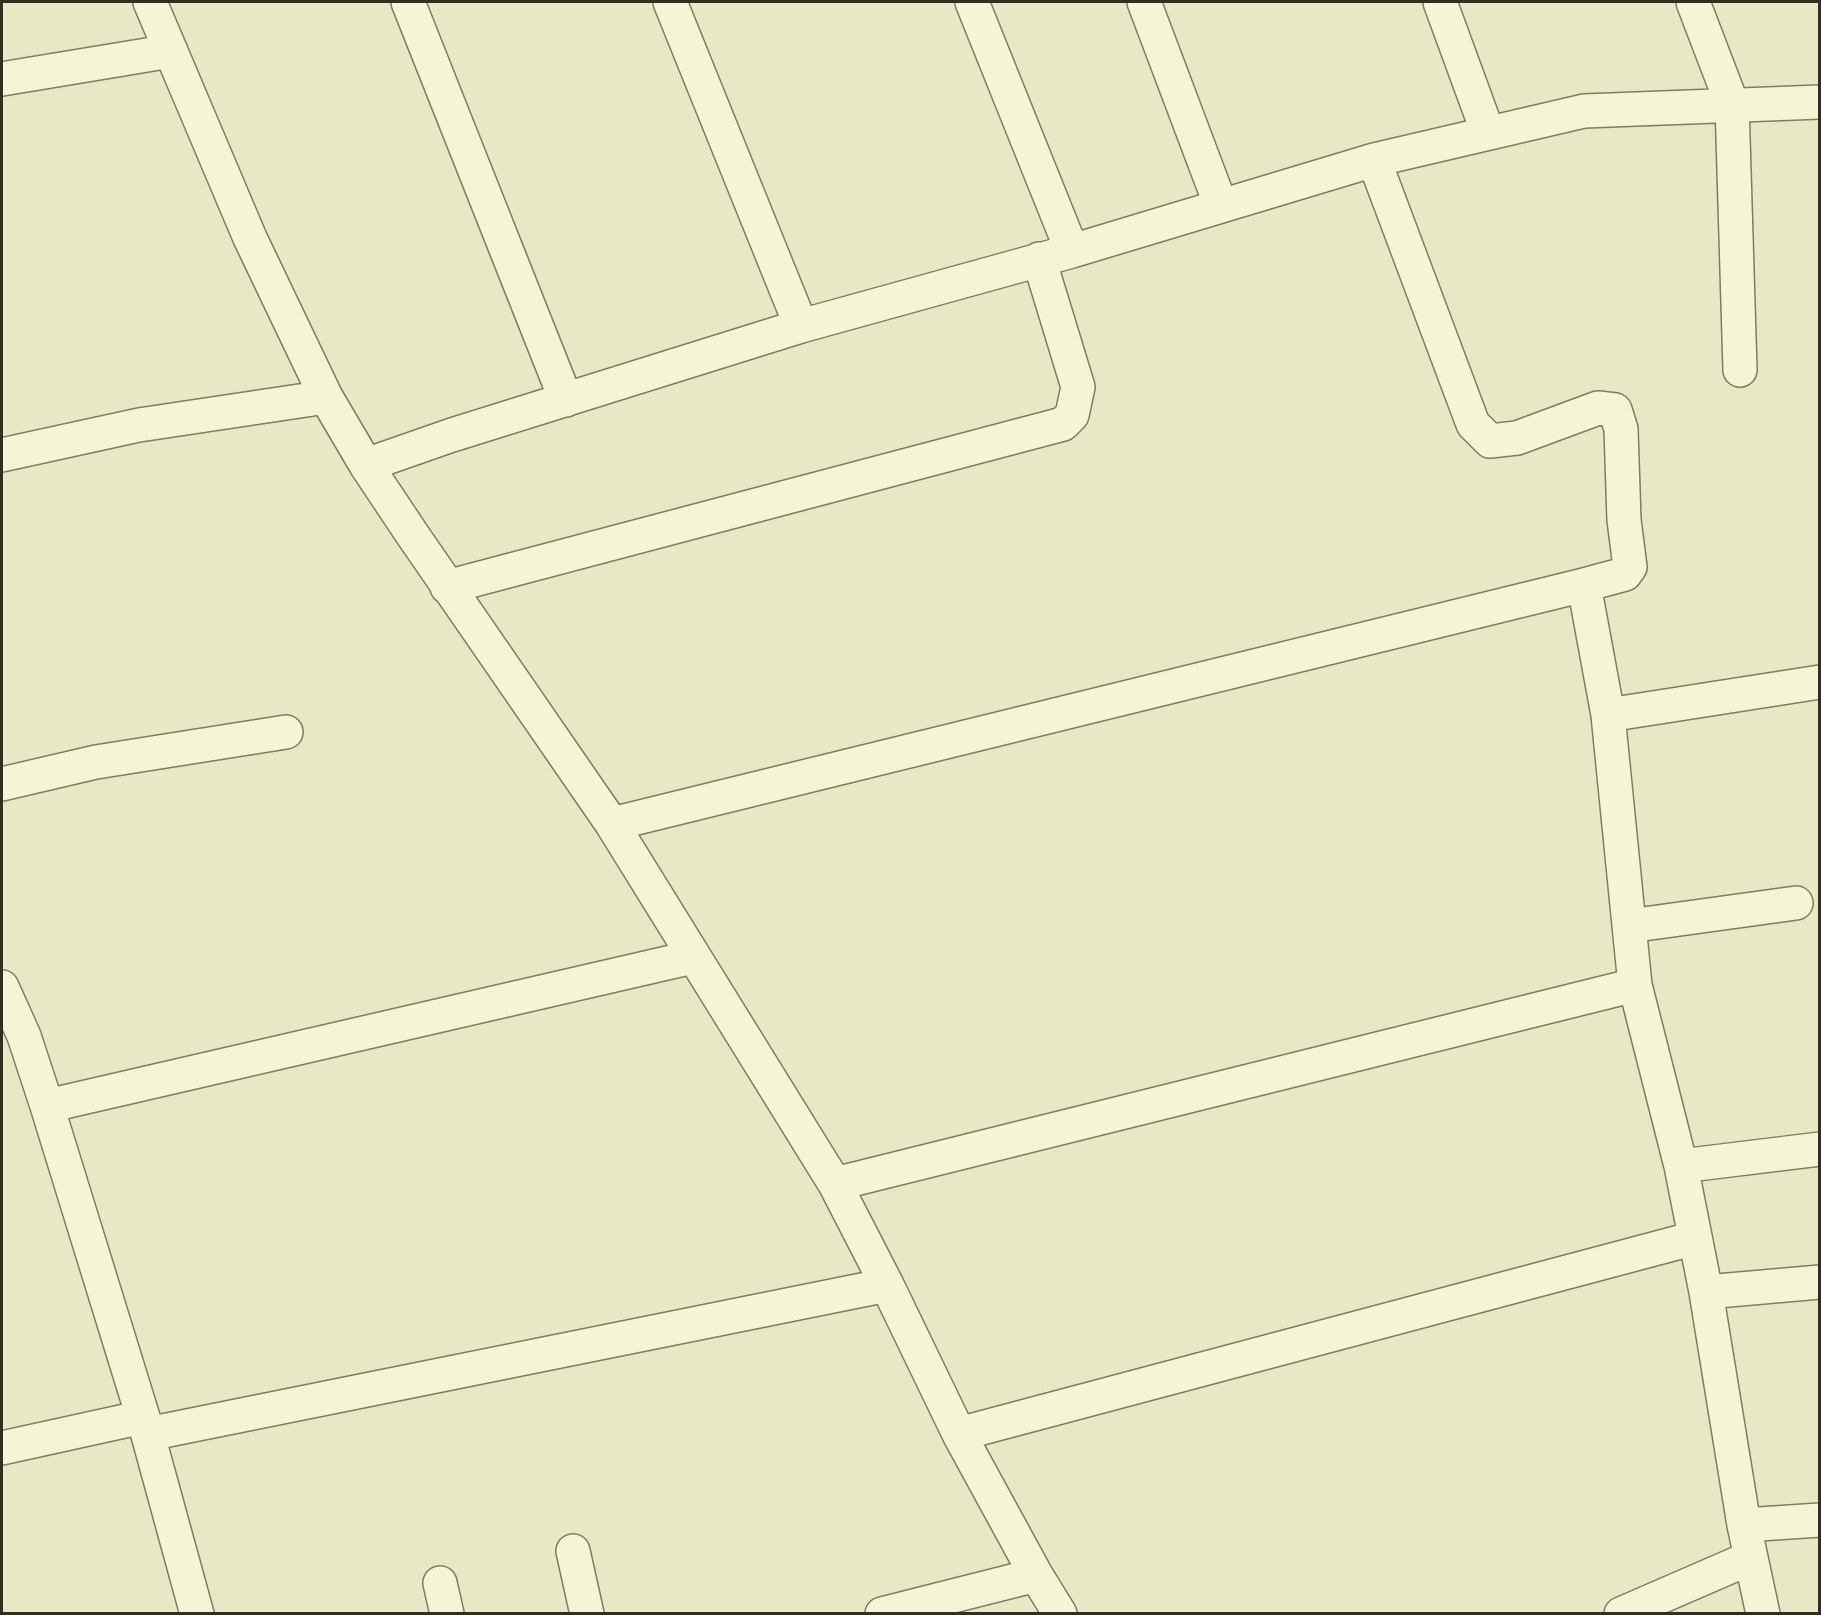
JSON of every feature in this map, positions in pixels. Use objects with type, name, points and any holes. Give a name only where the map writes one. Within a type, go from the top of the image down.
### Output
[{"type":"street","points":[[150,2],[250,238],[326,397],[366,465],[447,587],[612,824],[835,1184],[959,1434],[1036,1575],[1060,1614]]},
{"type":"street","points":[[408,2],[566,400]]},
{"type":"street","points":[[670,2],[801,326]]},
{"type":"street","points":[[972,2],[1072,252]]},
{"type":"street","points":[[1144,2],[1221,206]]},
{"type":"street","points":[[1440,2],[1488,133]]},
{"type":"street","points":[[1693,2],[1732,105],[1740,370]]},
{"type":"street","points":[[2,79],[171,51]]},
{"type":"street","points":[[366,465],[801,326],[1072,252],[1374,160],[1584,111],[1820,102]]},
{"type":"street","points":[[612,824],[1625,574],[1630,567],[1624,520],[1621,429],[1615,410],[1598,408],[1517,438],[1490,441],[1473,424],[1374,160]]},
{"type":"street","points":[[447,587],[1064,424],[1072,415],[1078,387],[1039,260]]},
{"type":"street","points":[[2,455],[139,425],[326,397]]},
{"type":"street","points":[[1584,585],[1608,715],[1635,985],[1681,1166],[1706,1292],[1744,1525],[1763,1614]]},
{"type":"street","points":[[1608,715],[1820,682]]},
{"type":"street","points":[[2,784],[96,762],[286,732]]},
{"type":"street","points":[[1629,926],[1796,903]]},
{"type":"street","points":[[47,1106],[693,957]]},
{"type":"street","points":[[835,1184],[1635,985]]},
{"type":"street","points":[[2,987],[13,1040],[47,1106],[145,1426],[197,1614]]},
{"type":"street","points":[[1681,1166],[1820,1149]]},
{"type":"street","points":[[959,1434],[1695,1238]]},
{"type":"street","points":[[1706,1292],[1820,1282]]},
{"type":"street","points":[[2,1448],[145,1426],[887,1285]]},
{"type":"street","points":[[1744,1525],[1820,1520]]},
{"type":"street","points":[[573,1551],[587,1614]]},
{"type":"street","points":[[1621,1614],[1750,1557]]},
{"type":"street","points":[[882,1614],[1036,1575]]}]
